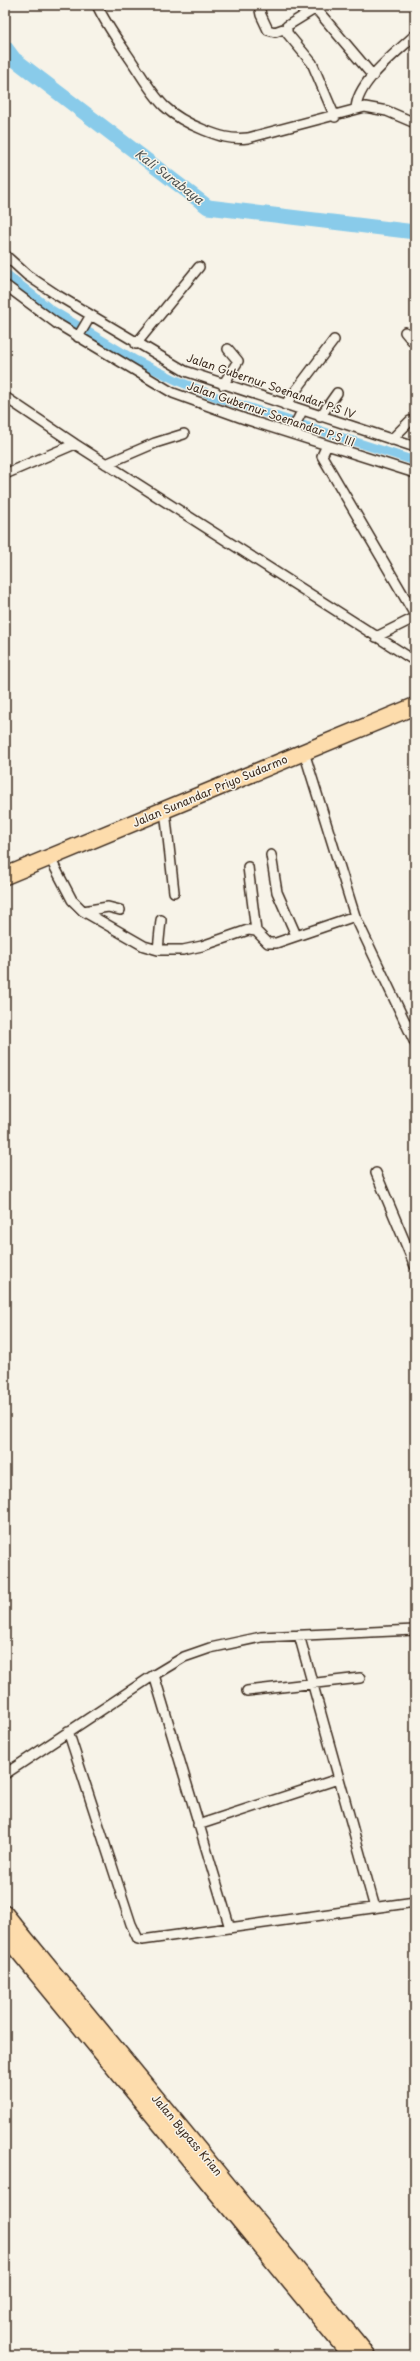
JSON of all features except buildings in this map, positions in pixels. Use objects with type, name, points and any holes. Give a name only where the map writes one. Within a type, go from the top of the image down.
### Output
[{"type":"highway","name":"Jalan Sunandar Priyo Sudarmo","points":[[5,876],[415,706]]},
{"type":"highway","name":"Jalan Bypass Krian","points":[[5,1914],[368,2356]]},
{"type":"highway","name":"Jalan Bypass Krian","points":[[5,1935],[351,2356]]},
{"type":"street","points":[[97,5],[104,20],[159,101],[182,121],[233,139],[248,138],[365,107],[387,111],[415,123]]},
{"type":"street","points":[[259,5],[261,15],[268,30],[275,32],[286,28],[288,25],[313,10],[318,10],[373,76]]},
{"type":"street","points":[[286,28],[312,63],[335,116]]},
{"type":"street","points":[[356,109],[360,93],[373,76],[415,35]]},
{"type":"street","name":"Jalan Gubernur Soenandar P.S IV","points":[[5,255],[27,275],[90,316],[185,371],[285,405],[301,413],[320,417],[415,447]]},
{"type":"street","points":[[136,344],[199,267]]},
{"type":"street","name":"Jalan Gubernur Soenandar P.S III","points":[[5,285],[79,335],[173,393],[245,419],[292,431],[327,445],[415,473]]},
{"type":"street","points":[[79,335],[90,316]]},
{"type":"street","points":[[405,332],[415,344]]},
{"type":"street","points":[[285,405],[334,340]]},
{"type":"street","points":[[223,385],[238,361],[228,349]]},
{"type":"street","points":[[320,417],[336,393]]},
{"type":"street","points":[[5,397],[75,444],[415,662]]},
{"type":"street","points":[[292,431],[301,413]]},
{"type":"street","points":[[391,440],[410,421]]},
{"type":"street","points":[[106,464],[155,443],[184,434]]},
{"type":"street","points":[[5,474],[75,444]]},
{"type":"street","points":[[327,445],[322,456],[415,615],[414,618],[376,637]]},
{"type":"street","points":[[304,752],[355,916],[415,1043]]},
{"type":"street","points":[[165,810],[174,892]]},
{"type":"street","points":[[272,855],[277,892],[296,935]]},
{"type":"street","points":[[50,858],[72,900],[83,912],[144,946],[158,950],[183,950],[202,946],[248,930],[256,931],[272,944],[355,916]]},
{"type":"street","points":[[248,867],[256,931]]},
{"type":"street","points":[[83,912],[108,907],[120,910]]},
{"type":"street","points":[[158,950],[161,920]]},
{"type":"street","points":[[376,1173],[415,1266]]},
{"type":"street","points":[[5,1774],[68,1731],[184,1657],[210,1648],[261,1637],[415,1630]]},
{"type":"street","points":[[299,1635],[375,1908]]},
{"type":"street","points":[[154,1675],[230,1928]]},
{"type":"street","points":[[247,1691],[360,1678]]},
{"type":"street","points":[[68,1731],[135,1935],[142,1940],[415,1902]]},
{"type":"street","points":[[198,1825],[338,1779]]},
{"type":"waterway","name":"Kali Surabaya","points":[[5,47],[14,59],[208,207],[415,232]]},
{"type":"waterway","points":[[5,273],[50,309],[135,360],[178,381],[219,398],[415,461]]}]
